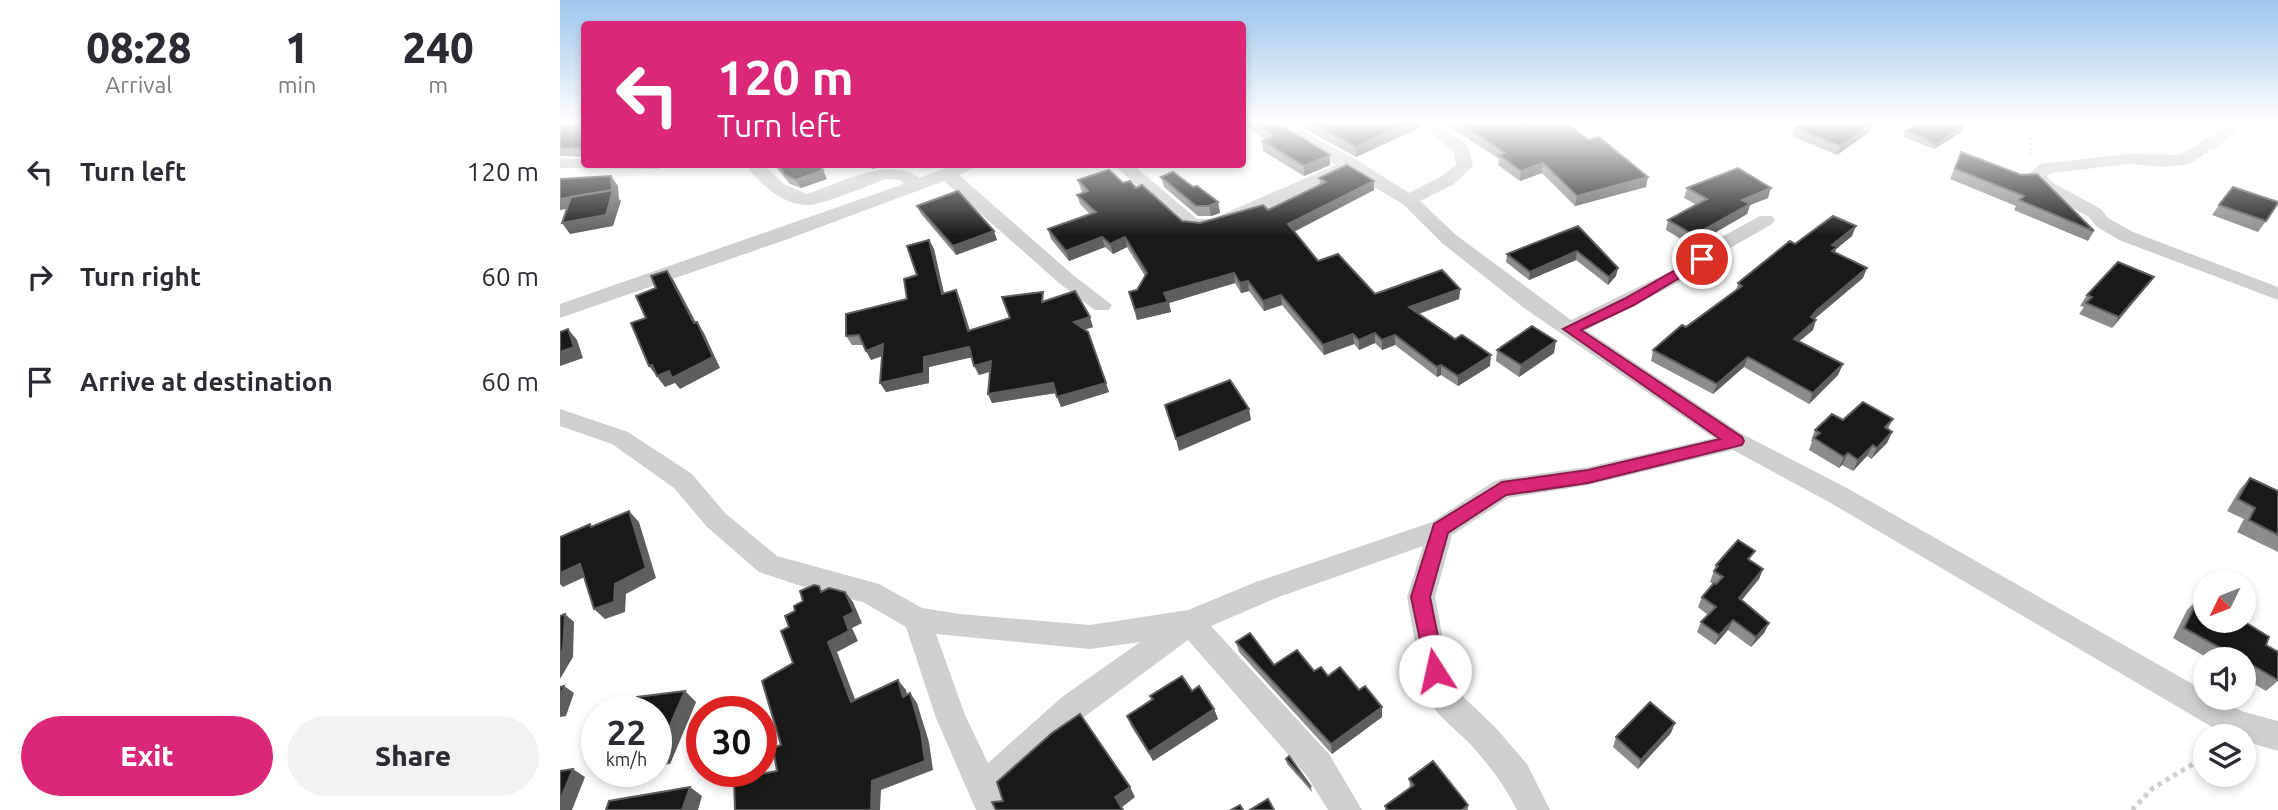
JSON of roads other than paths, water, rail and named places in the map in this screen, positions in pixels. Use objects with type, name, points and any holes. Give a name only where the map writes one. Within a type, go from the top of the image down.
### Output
[{"type":"street","points":[[1343,160],[1409,200],[1449,239],[1531,303],[1736,441],[1838,495],[2235,724],[2278,736]]},
{"type":"street","points":[[1409,200],[1448,180],[1465,166],[1464,160]]},
{"type":"street","points":[[2122,160],[2046,168],[2036,176],[2049,188],[2095,213],[2102,222],[2126,236],[2278,295]]},
{"type":"street","points":[[2138,160],[2164,162],[2183,160]]},
{"type":"street","points":[[560,163],[581,164]]},
{"type":"street","points":[[1126,168],[1193,225],[1215,224],[1351,164]]},
{"type":"street","points":[[757,168],[779,189],[797,199],[808,201],[885,174],[904,176],[917,185]]},
{"type":"street","points":[[560,311],[964,168]]},
{"type":"street","points":[[947,175],[1066,279],[1102,305]]},
{"type":"street","points":[[1570,329],[1629,302],[1680,274],[1723,244],[1766,220]]},
{"type":"street","points":[[560,417],[620,438],[682,481],[716,520],[768,564],[816,580],[869,592],[916,619],[960,626],[1090,637],[1190,622]]},
{"type":"street","points":[[916,619],[951,718],[988,799],[1073,707],[1190,622],[1266,590],[1441,529],[1502,489],[1588,476],[1736,441]]},
{"type":"street","points":[[1441,529],[1420,597],[1438,693],[1484,737],[1516,775],[1534,810]]},
{"type":"street","points":[[1190,622],[1318,765],[1346,810]]}]
